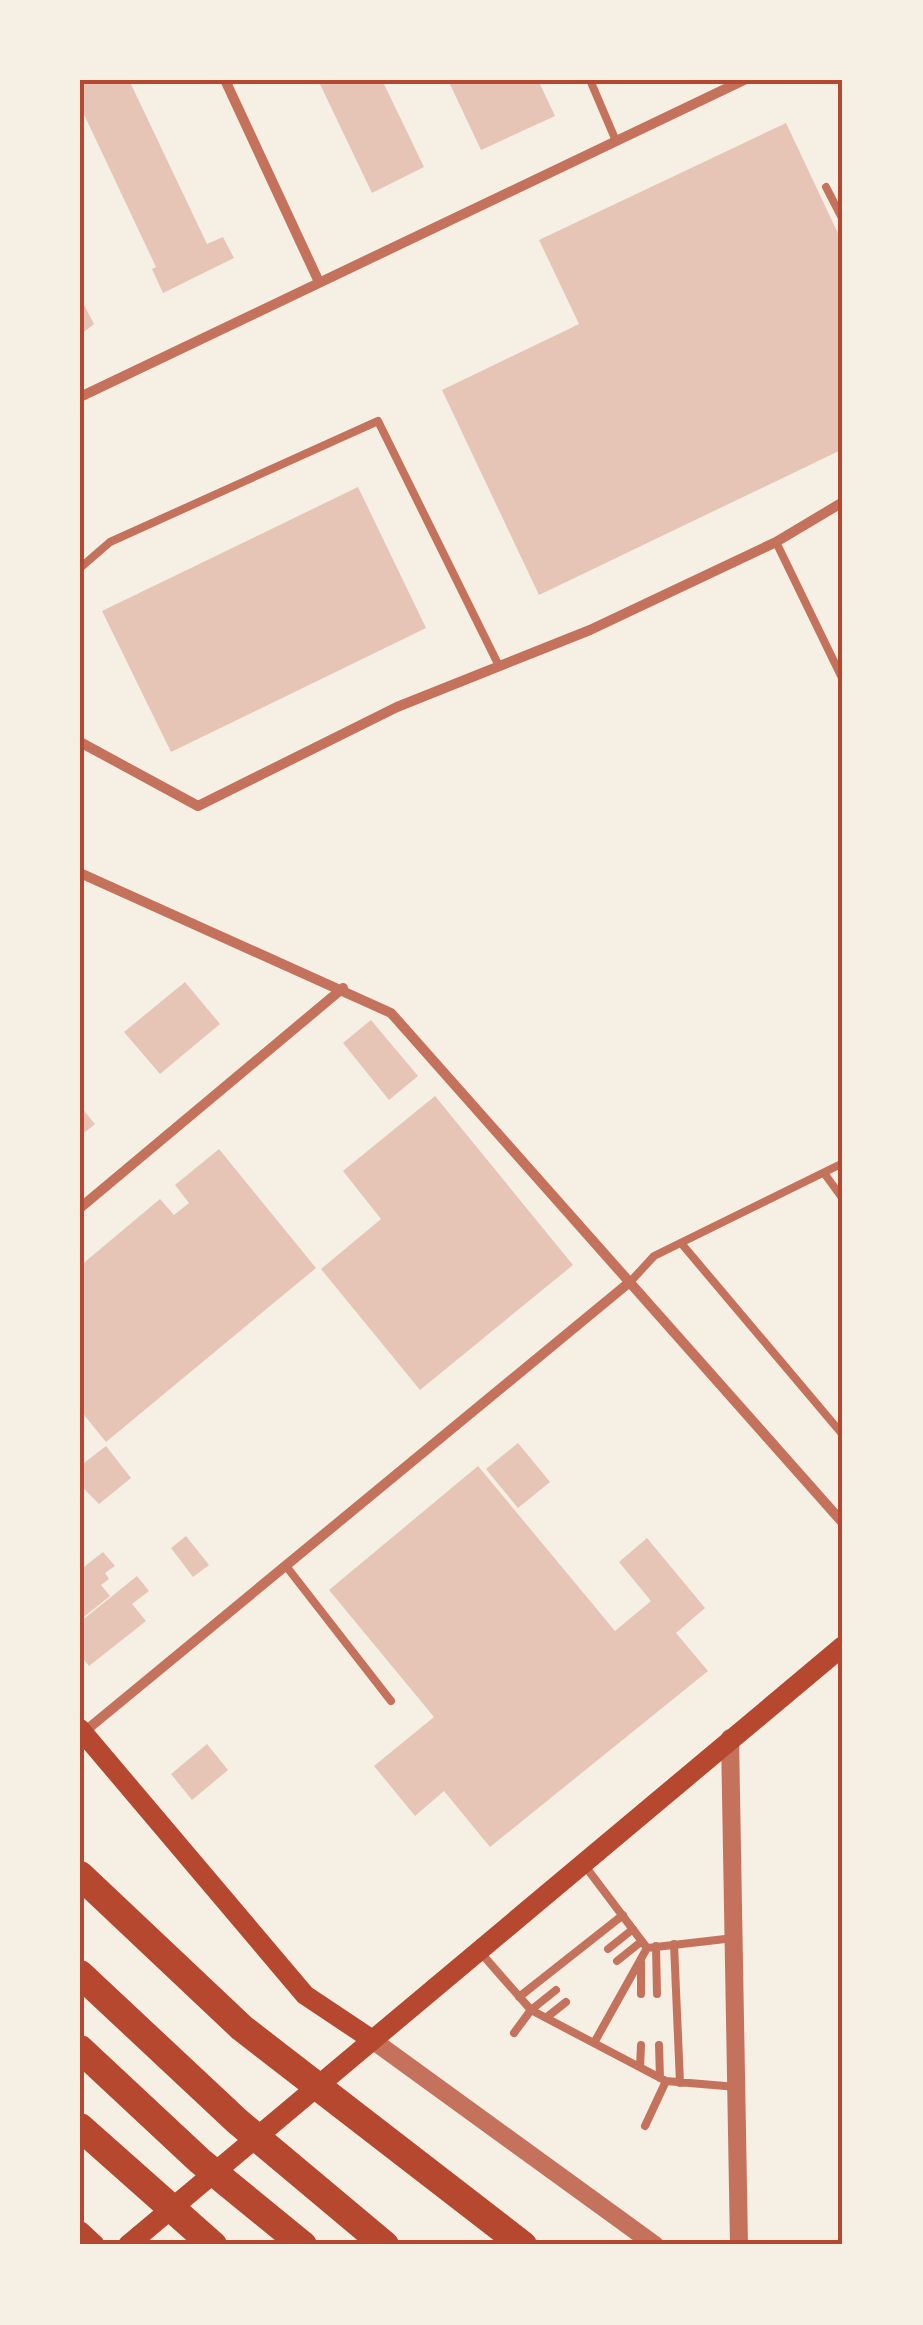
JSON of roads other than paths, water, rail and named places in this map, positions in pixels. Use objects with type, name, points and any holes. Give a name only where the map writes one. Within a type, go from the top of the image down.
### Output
[{"type":"highway","points":[[80,1875],[242,2028],[523,2245]]},
{"type":"highway","points":[[80,1974],[236,2121],[385,2245]]},
{"type":"highway","points":[[80,2049],[200,2161],[304,2245]]},
{"type":"highway","points":[[80,2127],[213,2245]]},
{"type":"main road","points":[[128,2245],[843,1646]]},
{"type":"main road","points":[[81,1732],[305,1994],[371,2039]]},
{"type":"main road","points":[[80,2231],[95,2245]]},
{"type":"street","points":[[226,80],[319,282]]},
{"type":"street","points":[[80,397],[744,80]]},
{"type":"street","points":[[80,742],[198,806],[397,707],[590,630],[776,542],[843,502]]},
{"type":"street","points":[[80,872],[391,1013],[843,1523]]},
{"type":"street","points":[[80,1208],[343,988]]},
{"type":"street","points":[[81,1732],[631,1281]]},
{"type":"street","points":[[730,1738],[739,2245]]},
{"type":"street","points":[[371,2039],[654,2245]]},
{"type":"lane","points":[[590,80],[616,141]]},
{"type":"lane","points":[[826,187],[843,220]]},
{"type":"lane","points":[[80,568],[110,542],[378,421],[499,666]]},
{"type":"lane","points":[[776,542],[843,680]]},
{"type":"lane","points":[[631,1281],[654,1256],[843,1164]]},
{"type":"lane","points":[[824,1173],[843,1199]]},
{"type":"lane","points":[[681,1243],[843,1435]]},
{"type":"lane","points":[[286,1566],[391,1701]]},
{"type":"lane","points":[[582,1862],[648,1945],[657,1994]]},
{"type":"lane","points":[[520,1997],[623,1915]]},
{"type":"lane","points":[[608,1949],[633,1929]]},
{"type":"lane","points":[[617,1961],[648,1945],[734,1938]]},
{"type":"lane","points":[[674,1944],[680,2084]]},
{"type":"lane","points":[[594,2043],[648,1945]]},
{"type":"lane","points":[[478,1949],[531,2010],[663,2080],[736,2087]]},
{"type":"lane","points":[[641,1958],[641,1994]]},
{"type":"lane","points":[[514,2032],[531,2010],[556,1990]]},
{"type":"lane","points":[[547,2018],[566,2002]]},
{"type":"lane","points":[[646,2126],[663,2080],[659,2045]]},
{"type":"lane","points":[[640,2068],[641,2046]]}]
